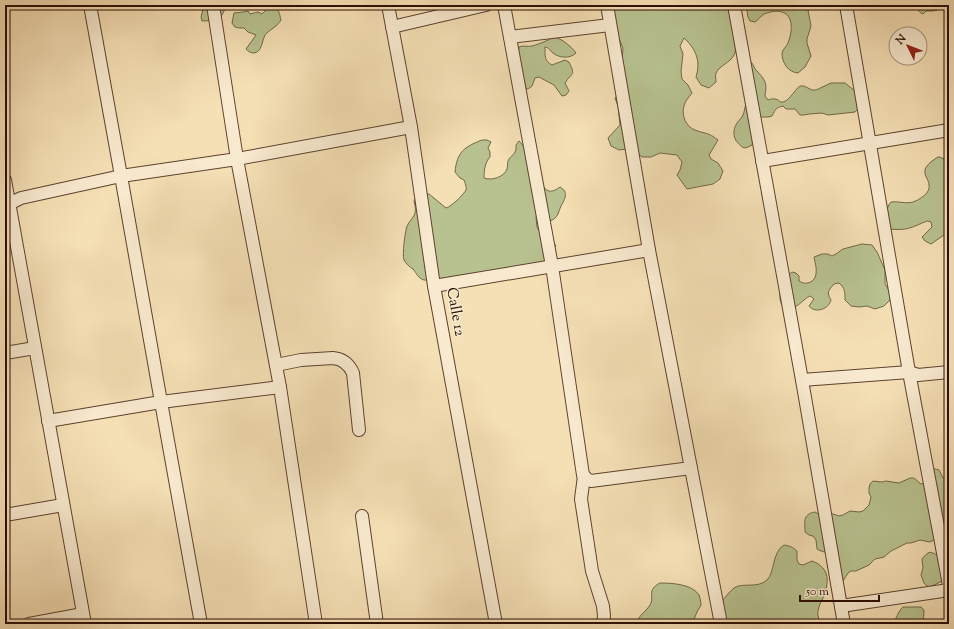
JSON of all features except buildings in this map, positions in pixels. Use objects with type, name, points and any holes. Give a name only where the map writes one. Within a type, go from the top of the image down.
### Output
[{"type":"street","points":[[90,5],[201,624]]},
{"type":"street","points":[[213,5],[237,159],[280,387],[316,624]]},
{"type":"street","name":"Calle 12","points":[[388,5],[411,127],[434,286],[496,624]]},
{"type":"street","points":[[392,27],[486,5]]},
{"type":"street","points":[[504,5],[552,266],[582,472],[584,476],[581,499],[592,571],[604,606],[603,624]]},
{"type":"street","points":[[607,5],[649,250],[721,624]]},
{"type":"street","points":[[734,5],[802,380],[844,624]]},
{"type":"street","points":[[846,5],[909,372],[949,585]]},
{"type":"street","points":[[510,37],[610,25]]},
{"type":"street","points":[[7,204],[21,198],[121,176],[237,159],[411,127]]},
{"type":"street","points":[[762,161],[949,130]]},
{"type":"street","points":[[5,180],[7,204],[35,348],[84,619],[29,624]]},
{"type":"street","points":[[434,286],[649,250]]},
{"type":"street","points":[[5,353],[35,348]]},
{"type":"street","points":[[276,365],[301,360],[333,358],[345,362],[353,373],[359,430]]},
{"type":"street","points":[[802,380],[909,372],[918,375],[949,372]]},
{"type":"street","points":[[48,420],[161,402],[280,387]]},
{"type":"street","points":[[584,476],[591,481],[691,468]]},
{"type":"street","points":[[5,515],[63,505]]},
{"type":"street","points":[[362,516],[376,624]]},
{"type":"street","points":[[841,606],[949,590]]},
{"type":"green space","points":[[204,5],[227,5],[220,17],[213,20],[202,21],[201,17]]},
{"type":"green space","points":[[609,5],[729,5],[736,45],[735,51],[732,58],[718,70],[716,74],[716,82],[709,88],[701,85],[696,77],[698,61],[692,46],[684,38],[680,46],[683,54],[681,71],[682,79],[688,85],[692,93],[686,101],[683,109],[685,120],[692,128],[709,134],[718,140],[709,155],[711,159],[718,163],[723,171],[720,179],[713,184],[687,189],[677,175],[682,162],[677,155],[660,153],[651,157],[642,157],[635,151],[627,149],[619,150],[611,146],[608,138],[620,125],[618,106],[615,98],[620,92],[623,48],[614,27]]},
{"type":"green space","points":[[746,5],[807,5],[811,26],[807,43],[811,56],[805,67],[798,73],[791,71],[786,66],[782,57],[782,52],[790,37],[790,18],[783,12],[778,11],[764,14],[755,22],[750,21]]},
{"type":"green space","points":[[920,5],[949,5],[949,9],[944,8],[926,11],[923,14],[918,10]]},
{"type":"green space","points":[[272,7],[278,10],[281,20],[265,35],[259,51],[254,53],[250,52],[246,49],[256,35],[248,32],[244,28],[235,27],[232,23],[234,13],[248,11],[250,14],[258,12],[262,14],[268,8]]},
{"type":"green space","points":[[554,37],[566,43],[576,53],[568,57],[561,57],[555,55],[545,47],[546,58],[549,63],[552,65],[565,60],[569,62],[573,72],[565,83],[569,91],[566,95],[562,96],[554,85],[539,77],[535,78],[532,86],[528,89],[524,88],[518,57],[519,47],[532,46]]},
{"type":"green space","points":[[751,62],[765,82],[765,96],[768,100],[774,99],[779,100],[780,102],[786,101],[800,86],[816,90],[831,83],[845,83],[855,91],[858,109],[855,112],[828,115],[822,113],[800,115],[795,109],[786,109],[783,106],[778,107],[772,116],[758,117],[752,145],[744,148],[734,137],[734,130],[744,114],[747,103],[748,64]]},
{"type":"green space","points":[[482,140],[491,142],[488,148],[490,157],[486,164],[484,178],[494,179],[501,176],[505,172],[507,169],[508,160],[515,152],[516,145],[519,141],[527,152],[537,176],[544,188],[550,191],[560,187],[565,191],[565,198],[555,218],[550,221],[537,213],[536,218],[539,231],[550,238],[556,246],[554,248],[556,253],[547,264],[475,281],[424,280],[418,276],[406,263],[403,257],[406,229],[415,213],[414,201],[420,195],[429,194],[446,208],[457,200],[466,189],[464,180],[455,172],[460,155],[462,151],[470,145]]},
{"type":"green space","points":[[938,157],[944,159],[949,168],[947,175],[949,187],[949,233],[931,244],[925,241],[922,237],[932,227],[931,222],[927,221],[906,229],[890,229],[887,211],[891,202],[913,202],[921,198],[928,191],[929,185],[925,170],[928,164]]},
{"type":"green space","points":[[862,244],[872,245],[877,252],[885,270],[885,284],[891,296],[890,300],[884,306],[875,309],[867,306],[851,306],[845,300],[844,290],[839,283],[834,284],[828,293],[831,300],[825,308],[815,310],[809,306],[814,299],[810,296],[799,305],[784,308],[781,304],[780,294],[785,279],[788,275],[792,272],[796,273],[799,276],[799,281],[804,283],[810,282],[814,279],[816,274],[814,257],[822,254],[832,256],[843,249]]},
{"type":"green space","points":[[930,469],[939,470],[943,478],[949,479],[949,530],[937,531],[934,540],[930,542],[920,540],[907,543],[891,551],[884,557],[875,559],[869,565],[856,571],[851,571],[843,581],[831,573],[828,568],[828,554],[817,549],[816,540],[813,536],[805,532],[806,517],[815,512],[822,516],[830,513],[839,516],[850,511],[863,511],[869,505],[871,497],[869,488],[873,481],[899,483],[910,478],[914,478],[921,484],[925,483]]},
{"type":"green space","points":[[949,544],[949,583],[942,581],[928,587],[924,583],[921,575],[923,568],[922,559],[929,552],[937,555],[943,546]]},
{"type":"green space","points":[[784,545],[797,551],[797,560],[799,564],[803,565],[812,561],[823,568],[827,576],[827,582],[819,607],[818,616],[824,624],[721,624],[721,602],[730,591],[738,586],[755,585],[763,583],[767,580],[770,576],[777,552]]},
{"type":"green space","points":[[660,583],[687,586],[696,591],[699,595],[701,605],[692,624],[637,624],[640,616],[650,605],[653,588]]},
{"type":"green space","points":[[903,607],[921,607],[924,610],[924,620],[927,624],[894,624],[898,613]]}]
